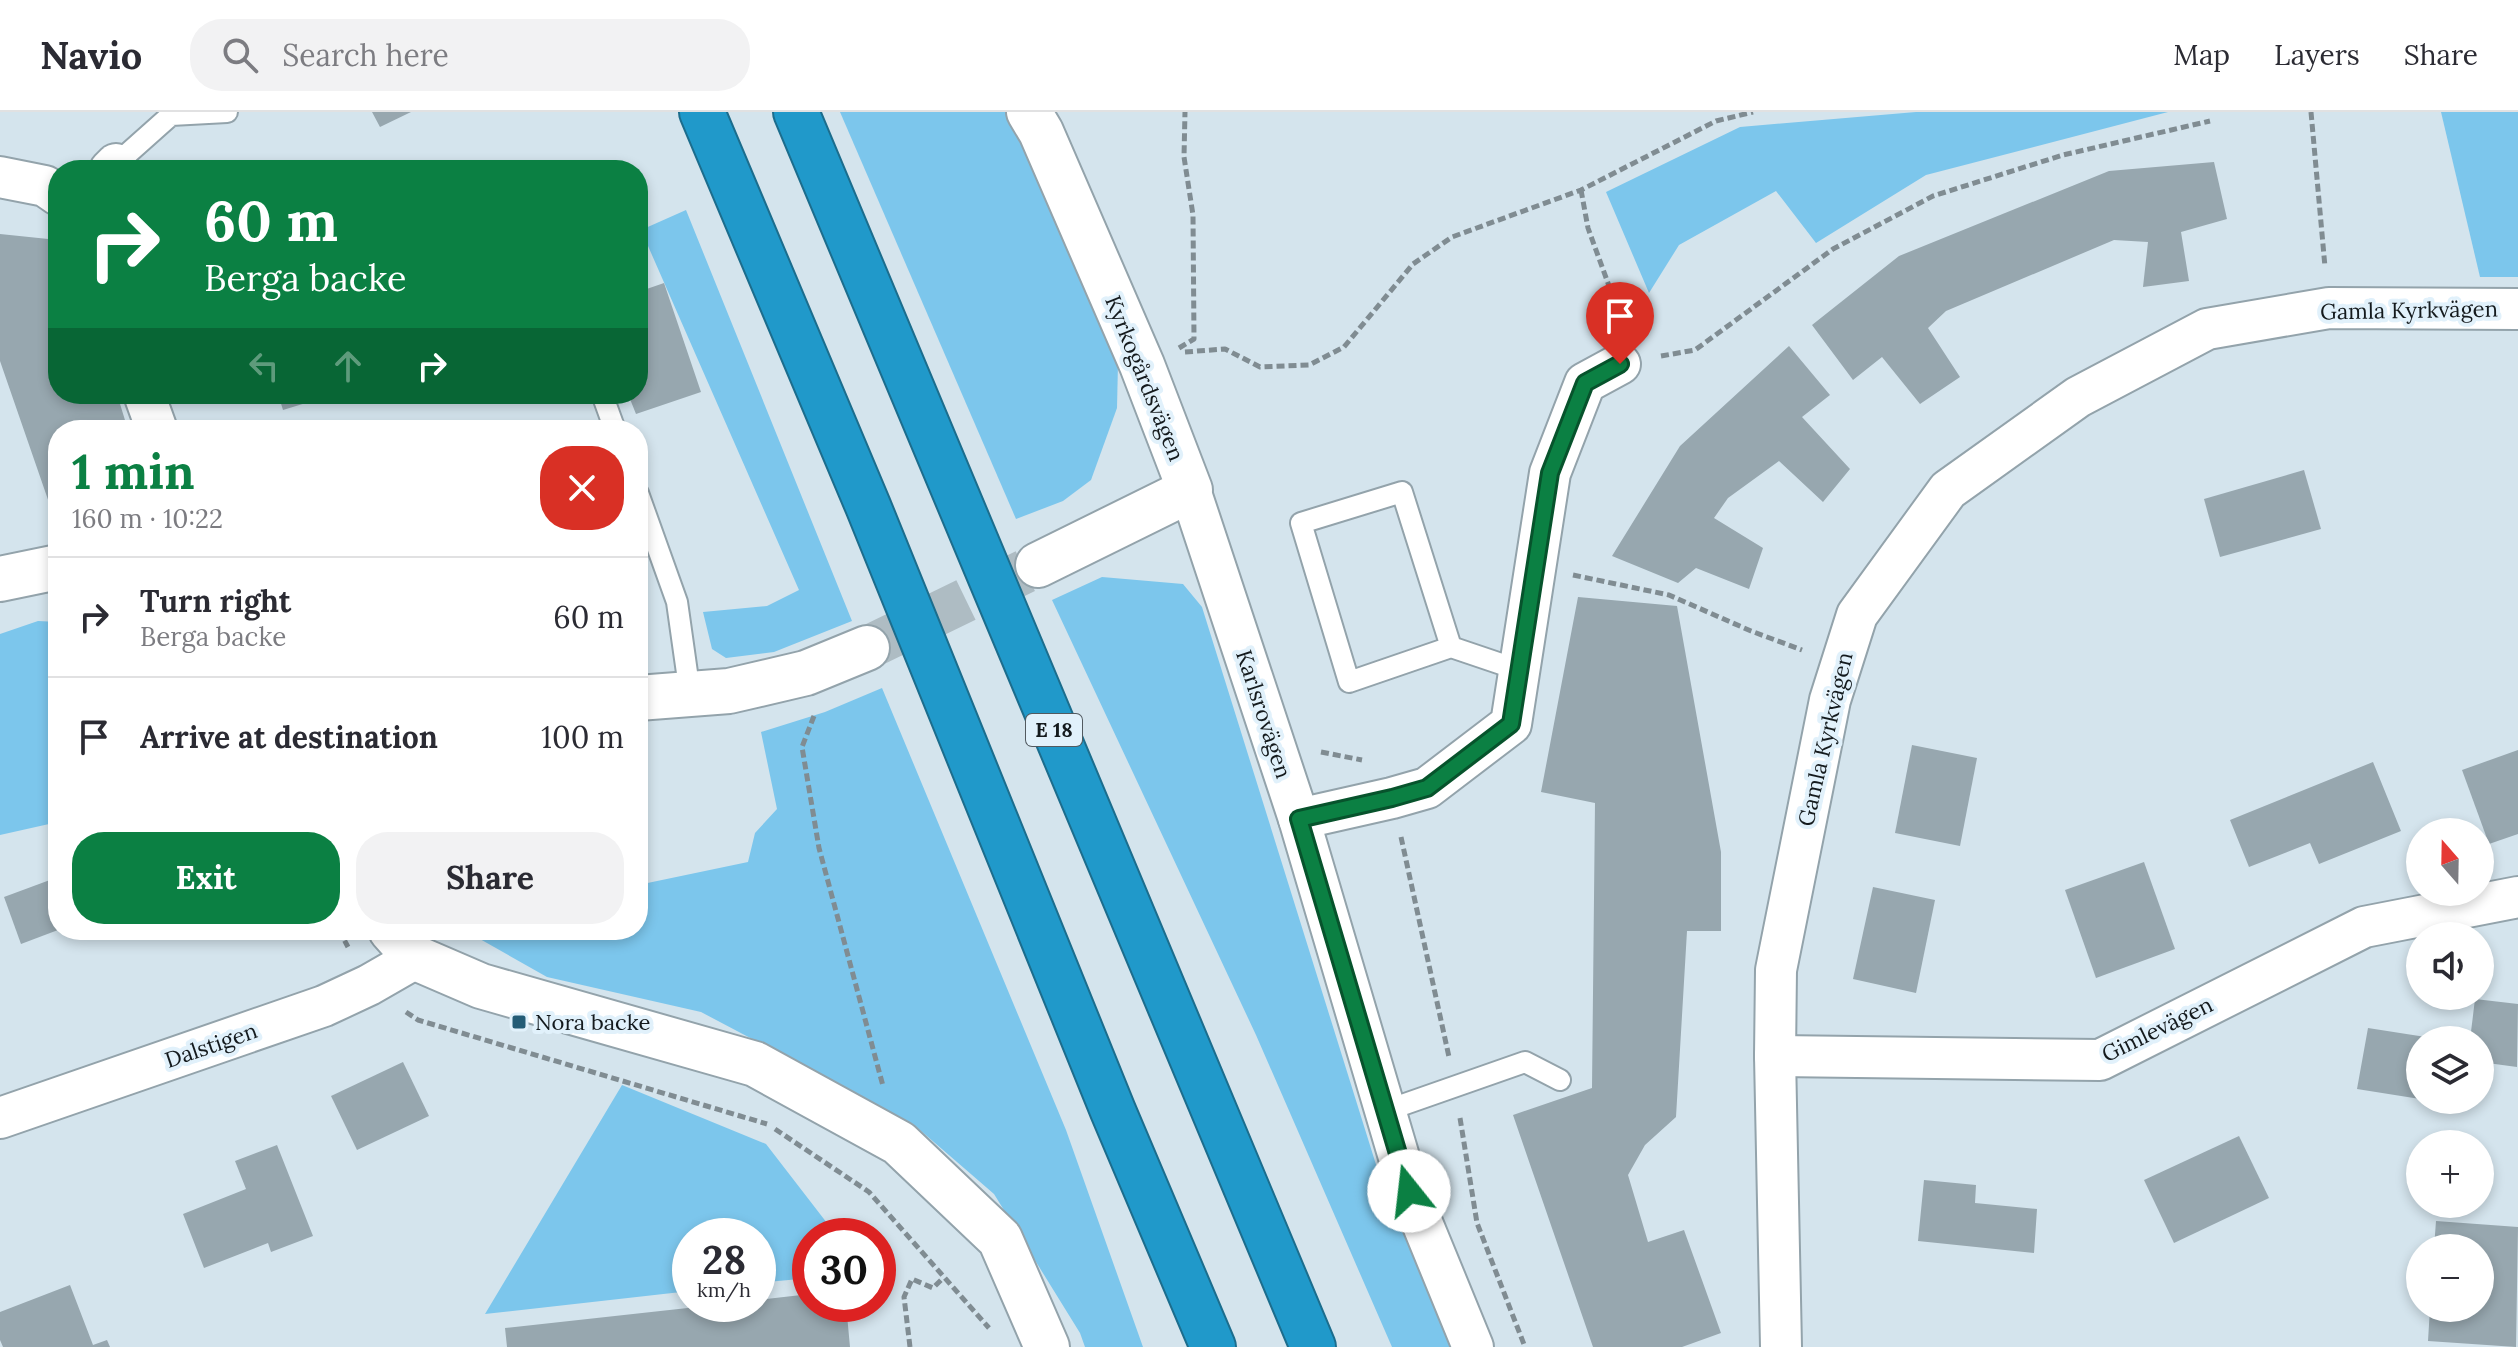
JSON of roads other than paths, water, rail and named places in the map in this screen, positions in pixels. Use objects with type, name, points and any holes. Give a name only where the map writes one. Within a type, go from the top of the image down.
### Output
[{"type":"highway","points":[[702,112],[868,506],[1113,1111],[1213,1347]]},
{"type":"highway","name":"E 18","points":[[796,112],[1313,1347]]},
{"type":"highway","points":[[1113,1111],[1183,1347]]},
{"type":"street","name":"Kyrkogårdsvägen","points":[[1029,112],[1041,132],[1136,351],[1190,490]]},
{"type":"street","points":[[0,177],[48,188]]},
{"type":"street","name":"Gamla Kyrkvägen","points":[[1781,1347],[1776,970],[1830,700],[1857,615],[1948,490],[2078,397],[2207,329],[2329,308],[2518,309]]},
{"type":"street","points":[[1299,819],[1427,788],[1511,724],[1550,473],[1585,383],[1620,364]]},
{"type":"street","points":[[1038,565],[1190,490]]},
{"type":"street","name":"Karlsrovägen","points":[[1190,490],[1299,819],[1409,1191],[1473,1347]]},
{"type":"street","points":[[0,579],[48,569]]},
{"type":"street","points":[[648,697],[729,691],[806,673],[852,654]]},
{"type":"street","name":"Gimlevägen","points":[[1775,1056],[2100,1060],[2364,927],[2518,897]]},
{"type":"street","points":[[404,944],[481,986],[755,1064],[899,1143],[1000,1239],[1047,1347]]},
{"type":"street","name":"Dalstigen","points":[[0,1118],[324,1006],[369,985],[404,944]]},
{"type":"lane","points":[[124,160],[171,115],[227,112]]},
{"type":"lane","points":[[1451,647],[1402,492],[1301,523],[1349,682],[1451,647],[1519,670]]},
{"type":"lane","points":[[648,521],[677,602],[690,694]]},
{"type":"lane","points":[[1385,1111],[1525,1062],[1560,1080]]},
{"type":"tunnel","points":[[867,648],[1038,565]]},
{"type":"place","name":"Nora backe","points":[[519,1022]]}]
